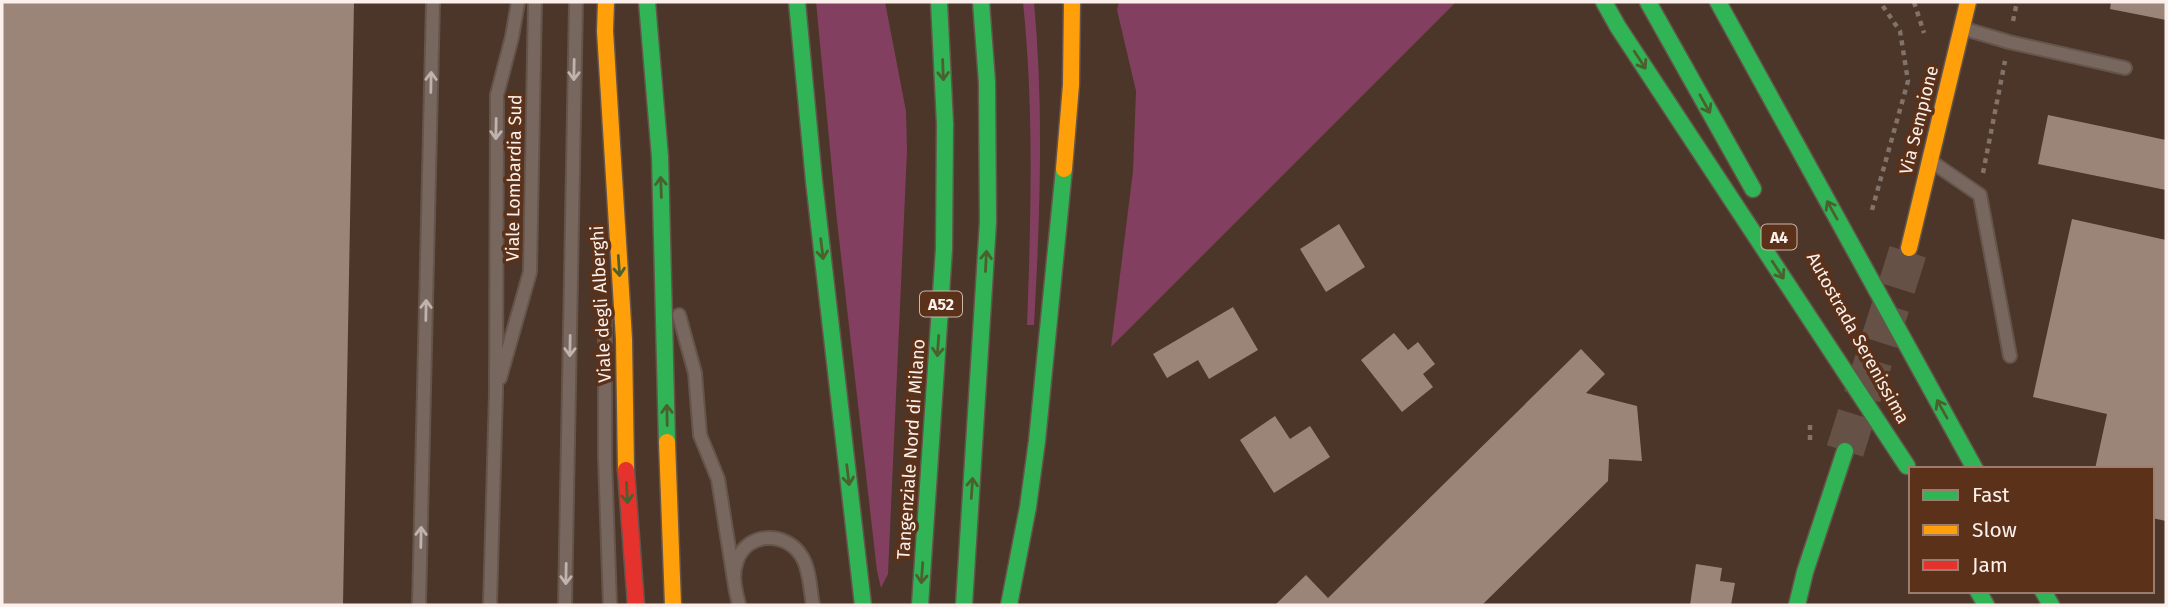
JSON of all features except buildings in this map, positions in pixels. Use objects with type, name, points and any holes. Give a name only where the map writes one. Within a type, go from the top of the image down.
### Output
[{"type":"main road","name":"Viale degli Alberghi","points":[[606,2],[605,31],[624,339],[626,475],[636,605]]},
{"type":"main road","points":[[647,2],[656,92],[673,605]]},
{"type":"main road","points":[[783,2],[814,181]]},
{"type":"main road","points":[[797,2],[814,181],[863,605]]},
{"type":"main road","name":"Tangenziale Nord di Milano","points":[[920,605],[939,335],[945,199],[939,2]]},
{"type":"main road","name":"A52","points":[[964,605],[988,222],[987,82],[981,2]]},
{"type":"main road","points":[[1009,605],[1036,454],[1053,292],[1072,85],[1072,2]]},
{"type":"main road","points":[[1604,2],[1909,469]]},
{"type":"main road","name":"A4","points":[[1648,2],[1764,209]]},
{"type":"main road","points":[[1719,2],[1974,467]]},
{"type":"main road","name":"Via Sempione","points":[[1909,248],[1968,2]]},
{"type":"main road","points":[[1053,292],[1057,193],[1054,91]]},
{"type":"main road","name":"Autostrada Serenissima","points":[[1805,282],[1909,469]]},
{"type":"main road","points":[[1797,605],[1805,572],[1845,451]]},
{"type":"lane","points":[[419,605],[433,2]]},
{"type":"lane","name":"Viale Lombardia Sud","points":[[491,603],[496,392],[497,95],[518,2]]},
{"type":"lane","name":"Viale Lombardia Sud","points":[[496,392],[530,272],[535,2]]},
{"type":"lane","points":[[565,605],[576,2]]},
{"type":"lane","points":[[1962,27],[2009,42],[2125,68]]},
{"type":"lane","points":[[605,31],[605,252]]},
{"type":"lane","points":[[1929,160],[1979,194],[2010,356]]},
{"type":"lane","points":[[663,259],[695,373],[700,435],[718,479],[738,605]]},
{"type":"lane","points":[[605,307],[610,605]]},
{"type":"lane","points":[[734,580],[737,559],[749,545],[770,537],[788,541],[803,558],[813,605]]},
{"type":"path","points":[[1869,219],[1908,81],[1900,31],[1881,2]]},
{"type":"path","points":[[1979,194],[2017,2]]},
{"type":"shaded area","points":[[816,2],[885,2],[906,111],[907,151],[888,574],[881,588],[836,212]]},
{"type":"shaded area","points":[[1023,2],[1034,2],[1039,83],[1039,204],[1034,325],[1027,325],[1030,123]]},
{"type":"shaded area","points":[[1119,2],[1456,2],[1111,347],[1133,171],[1136,91],[1117,10]]},
{"type":"tunnel","points":[[1845,451],[1909,248]]},
{"type":"traffic: fast","points":[[647,2],[660,157],[667,442]]},
{"type":"traffic: fast","points":[[797,2],[814,181],[863,605]]},
{"type":"traffic: fast","points":[[920,605],[944,249],[945,124],[939,2]]},
{"type":"traffic: fast","points":[[964,605],[988,222],[987,82],[981,2]]},
{"type":"traffic: fast","points":[[1604,2],[1907,466]]},
{"type":"traffic: fast","points":[[1648,2],[1753,189]]},
{"type":"traffic: fast","points":[[1718,2],[1974,467]]},
{"type":"traffic: fast","points":[[1009,605],[1028,507],[1037,441],[1064,169]]},
{"type":"traffic: fast","points":[[1797,605],[1805,572],[1845,451]]},
{"type":"traffic: fast","points":[[1979,593],[1986,605]]},
{"type":"traffic: fast","points":[[2044,593],[2051,605]]},
{"type":"traffic: slow","points":[[606,2],[605,31],[624,339],[626,470]]},
{"type":"traffic: slow","points":[[1064,169],[1071,85],[1072,2]]},
{"type":"traffic: slow","points":[[1909,248],[1968,2]]},
{"type":"traffic: slow","points":[[667,442],[673,605]]},
{"type":"traffic: jam","points":[[626,470],[636,605]]}]
